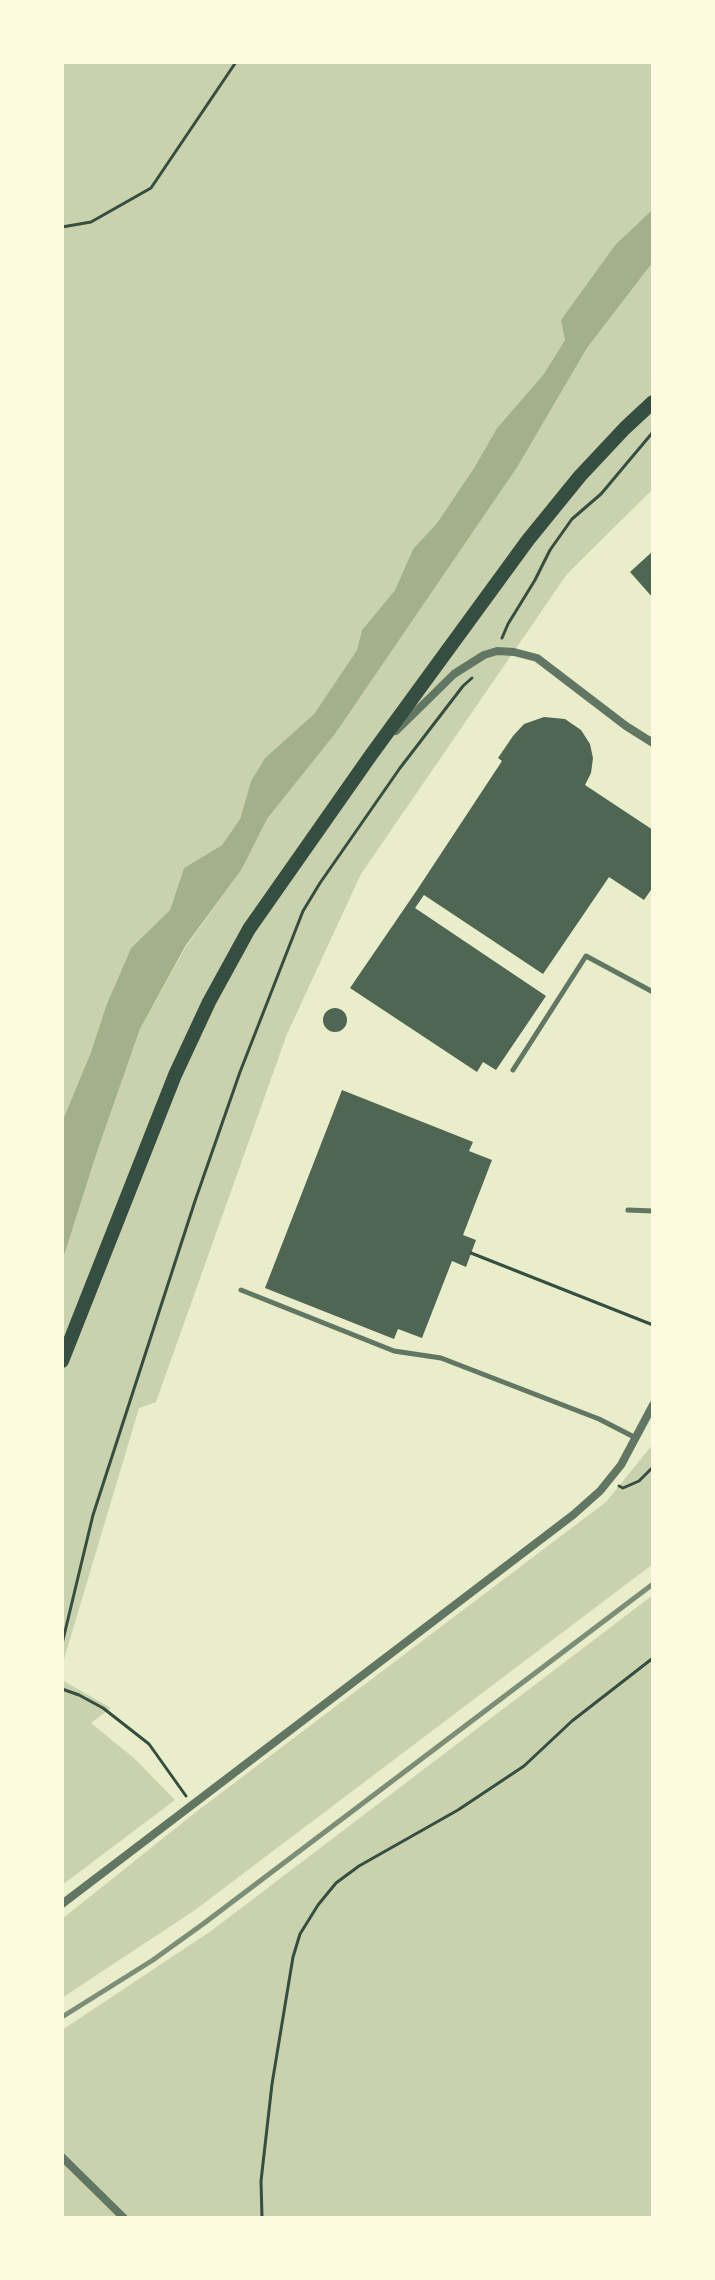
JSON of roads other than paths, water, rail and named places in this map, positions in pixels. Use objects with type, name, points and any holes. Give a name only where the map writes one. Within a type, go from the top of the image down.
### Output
[{"type":"main road","points":[[62,1361],[175,1075],[209,1002],[249,929],[528,540],[580,476],[653,402]]},
{"type":"street","points":[[371,755],[454,674],[484,655],[497,651],[537,658],[653,743]]},
{"type":"street","points":[[62,1904],[573,1515],[621,1465],[653,1405]]},
{"type":"street","points":[[62,2157],[124,2218]]},
{"type":"lane","points":[[513,1070],[586,956],[653,992]]},
{"type":"lane","points":[[628,1210],[653,1211]]},
{"type":"lane","points":[[241,1290],[394,1351],[441,1358],[599,1419],[637,1438]]},
{"type":"railway","points":[[62,2017],[153,1960],[203,1924],[653,1584]]}]
